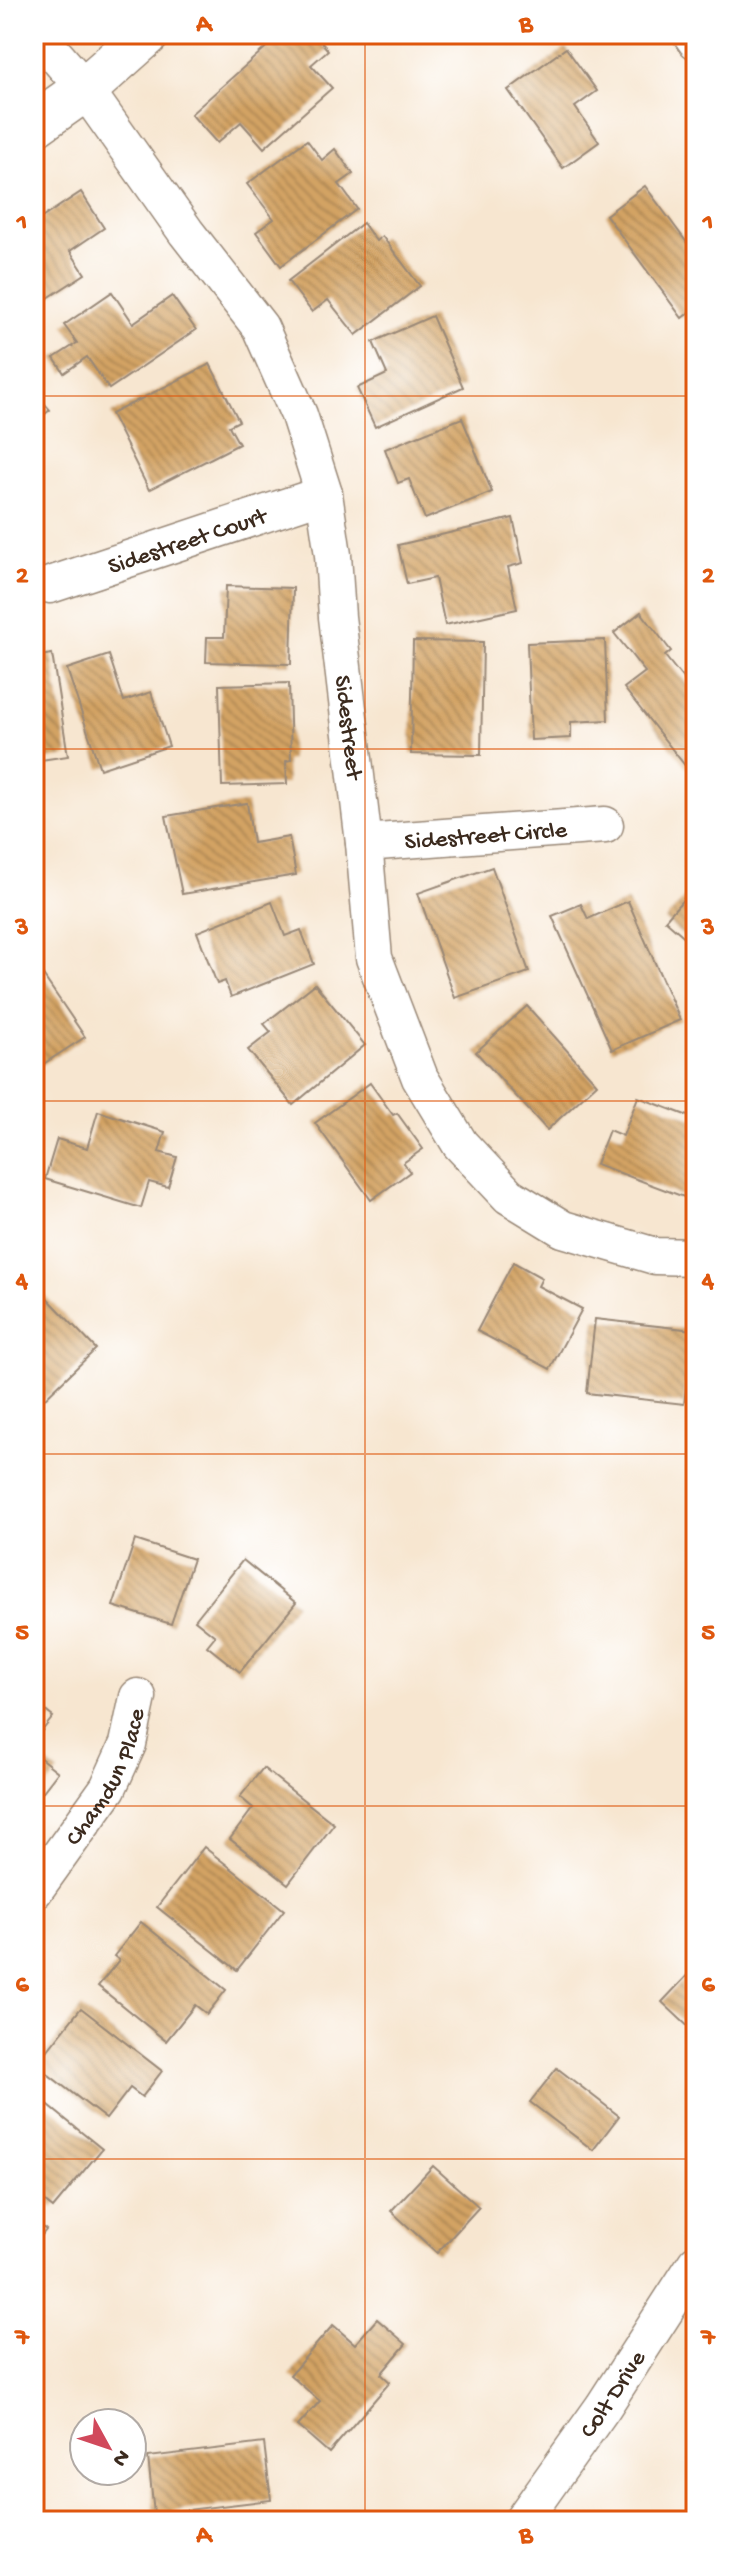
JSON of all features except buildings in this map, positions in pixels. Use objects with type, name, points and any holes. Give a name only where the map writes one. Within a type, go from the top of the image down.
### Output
[{"type":"street","name":"Sidestreet","points":[[37,34],[85,89],[186,232],[260,327],[299,415],[324,494],[333,555],[374,958],[420,1078],[460,1144],[509,1196],[563,1229],[655,1256],[696,1257]]},
{"type":"street","points":[[34,125],[85,89],[147,34]]},
{"type":"street","points":[[691,34],[696,41]]},
{"type":"street","name":"Sidestreet Court","points":[[50,585],[324,494]]},
{"type":"street","name":"Sidestreet Circle","points":[[364,843],[605,825]]},
{"type":"street","name":"Chamdun Place","points":[[34,1891],[108,1788],[128,1744],[138,1697]]},
{"type":"street","name":"Colt Drive","points":[[522,2521],[603,2407],[696,2263]]}]
